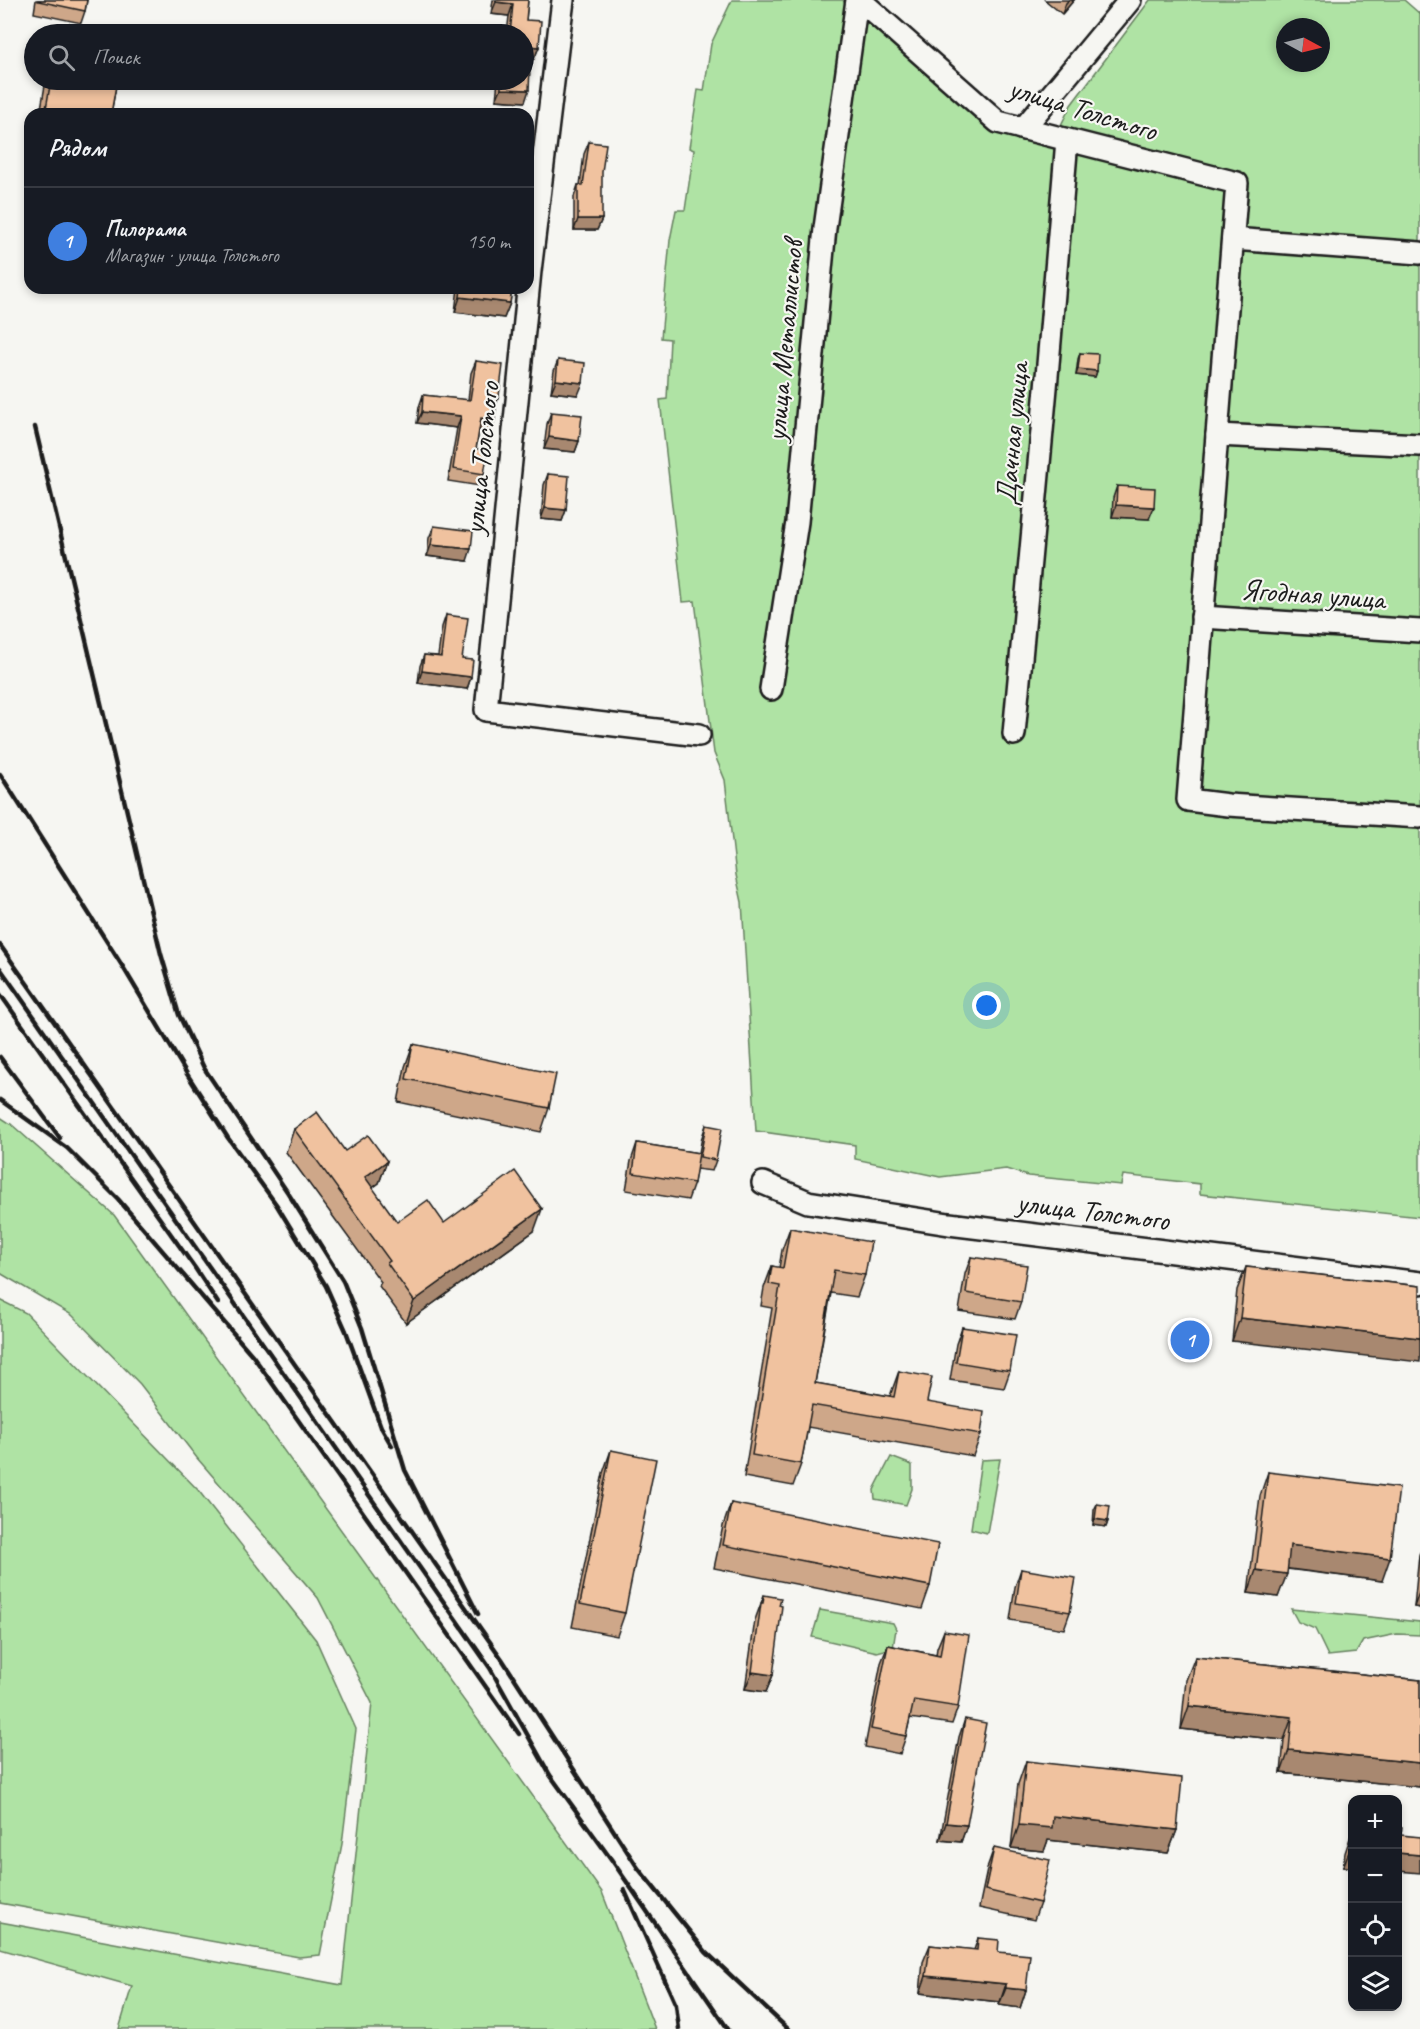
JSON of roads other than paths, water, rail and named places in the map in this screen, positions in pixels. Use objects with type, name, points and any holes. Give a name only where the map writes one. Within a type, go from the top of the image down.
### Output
[{"type":"street","name":"улица Толстого","points":[[534,238],[563,0]]},
{"type":"street","name":"улица Толстого","points":[[858,0],[998,122],[1237,183],[1233,239]]},
{"type":"street","name":"улица Металлистов","points":[[771,689],[797,522],[825,228],[858,0]]},
{"type":"street","points":[[1023,129],[1130,0]]},
{"type":"street","name":"Дачная улица","points":[[1014,734],[1067,140]]},
{"type":"street","points":[[1420,253],[1233,239],[1188,800],[1228,805],[1420,817]]},
{"type":"street","name":"улица Толстого","points":[[528,294],[486,710],[699,735]]},
{"type":"street","points":[[1216,435],[1420,445]]},
{"type":"street","name":"Ягодная улица","points":[[1202,617],[1420,631]]},
{"type":"street","name":"улица Толстого","points":[[763,1183],[808,1202],[949,1224],[1420,1283]]},
{"type":"railway","points":[[35,427],[161,954],[179,1015],[204,1068],[288,1193],[343,1281],[362,1328],[405,1470],[478,1614]]},
{"type":"railway","points":[[0,774],[123,967],[187,1074],[228,1138],[276,1204],[326,1286],[346,1331],[381,1427],[392,1446]]},
{"type":"railway","points":[[0,945],[502,1659],[638,1868],[706,1952],[788,2029]]},
{"type":"railway","points":[[0,968],[490,1668],[550,1775],[728,2029]]},
{"type":"railway","points":[[0,994],[218,1303]]},
{"type":"railway","points":[[0,1057],[60,1138]]},
{"type":"railway","points":[[0,1100],[67,1148],[118,1199],[253,1356],[519,1734]]},
{"type":"railway","points":[[624,1889],[676,2005],[679,2029]]},
{"type":"place","name":"Пилорама","points":[[1190,1340]]}]
